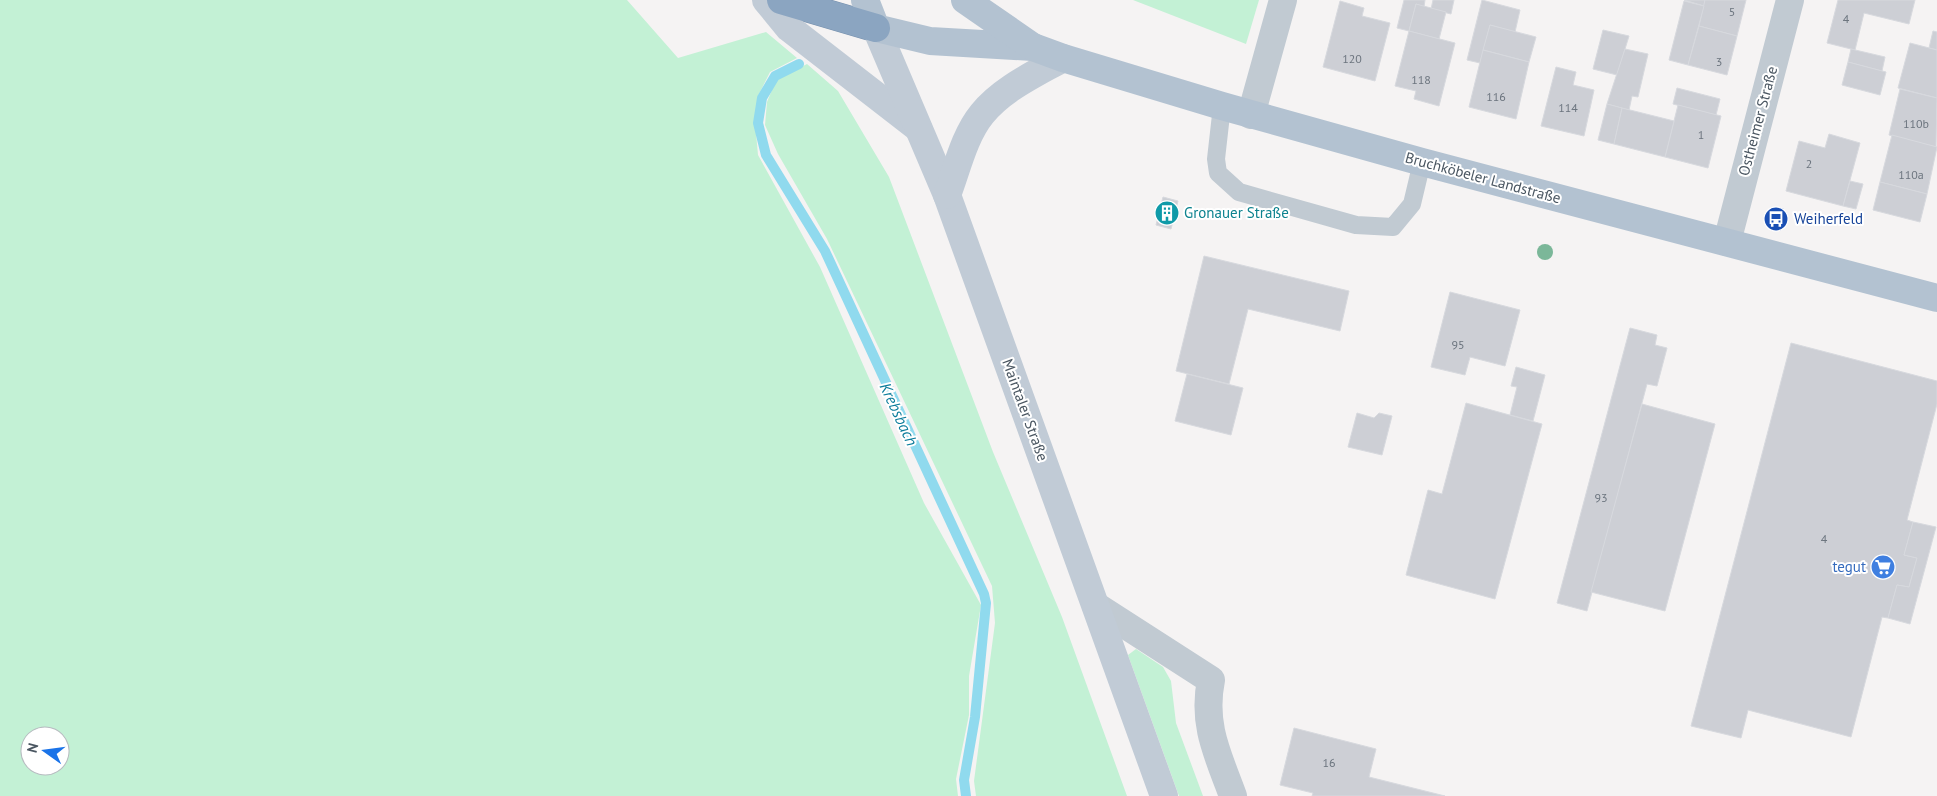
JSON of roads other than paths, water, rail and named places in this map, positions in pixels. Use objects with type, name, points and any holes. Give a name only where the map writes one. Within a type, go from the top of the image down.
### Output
[{"type":"highway","points":[[781,0],[876,28]]},
{"type":"main road","points":[[766,0],[789,28],[920,129]]},
{"type":"main road","points":[[865,0],[876,28]]},
{"type":"main road","name":"Bruchköbeler Landstraße","points":[[965,0],[1033,47],[1063,58],[1222,106],[1422,162],[1937,298]]},
{"type":"main road","name":"Maintaler Straße","points":[[876,28],[947,195],[1164,796]]},
{"type":"main road","name":"Bruchköbeler Landstraße","points":[[876,28],[930,41],[1033,47]]},
{"type":"main road","points":[[947,195],[970,134],[982,114],[1006,92],[1063,58]]},
{"type":"street","points":[[1251,114],[1283,0]]},
{"type":"street","name":"Ostheimer Straße","points":[[1727,242],[1790,0]]},
{"type":"street","points":[[1096,606],[1211,680],[1207,715],[1212,736],[1233,796]]},
{"type":"lane","points":[[1222,106],[1216,159],[1218,173],[1239,192],[1356,225],[1393,227],[1412,204],[1422,162]]},
{"type":"waterway","name":"Krebsbach","points":[[799,64],[775,76],[762,98],[758,123],[766,155],[825,251],[984,594],[986,603],[975,717],[964,780],[966,796]]},
{"type":"place","name":"Gronauer Straße","points":[[1167,213]]},
{"type":"place","name":"Weiherfeld","points":[[1776,219]]},
{"type":"place","name":"tegut","points":[[1883,567]]}]
